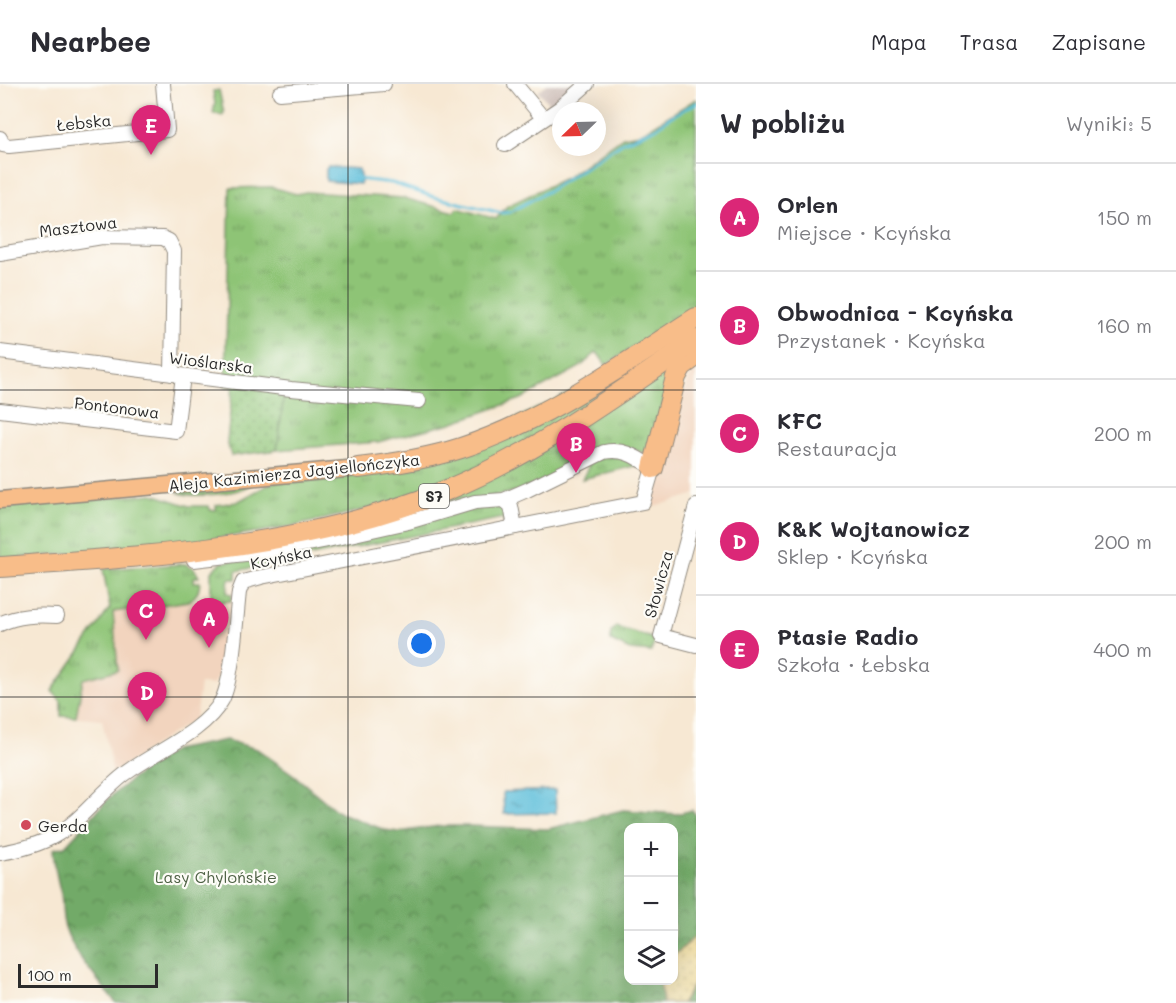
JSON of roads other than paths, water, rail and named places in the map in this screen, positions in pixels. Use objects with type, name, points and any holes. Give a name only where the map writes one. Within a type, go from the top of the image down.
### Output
[{"type":"highway","name":"Aleja Kazimierza Jagiellończyka","points":[[358,468],[426,458],[495,435],[582,390],[696,318]]},
{"type":"highway","name":"S7","points":[[0,567],[213,548],[362,519],[428,498],[536,446],[626,389],[696,340]]},
{"type":"highway","points":[[653,468],[676,377],[682,366],[696,356]]},
{"type":"highway","points":[[136,556],[156,561],[194,560]]},
{"type":"main road","name":"Aleja Kazimierza Jagiellończyka","points":[[0,501],[358,468]]},
{"type":"street","name":"Łebska","points":[[0,138],[3,145],[9,146],[166,130],[163,84]]},
{"type":"street","points":[[280,93],[384,84]]},
{"type":"street","points":[[515,84],[543,118]]},
{"type":"street","points":[[505,145],[560,108],[586,84]]},
{"type":"street","name":"Masztowa","points":[[0,254],[102,237],[169,240],[174,251],[178,375]]},
{"type":"street","name":"Wioślarska","points":[[0,352],[291,389],[419,401]]},
{"type":"street","name":"Pontonowa","points":[[0,410],[176,430],[178,375]]},
{"type":"street","points":[[194,560],[271,551],[408,522],[475,502],[504,500],[604,452],[615,449],[628,452],[653,468]]},
{"type":"street","name":"Kcyńska","points":[[0,853],[37,844],[69,826],[126,774],[197,726],[213,712],[224,696],[227,684],[239,592],[243,582],[643,502],[653,468]]},
{"type":"street","points":[[504,500],[511,506],[515,527]]},
{"type":"street","name":"Słowicza","points":[[696,506],[661,636],[696,645]]},
{"type":"street","points":[[0,624],[16,618],[57,616]]},
{"type":"water","points":[[328,167],[359,169],[361,182],[360,184],[326,181]]},
{"type":"water","points":[[555,790],[556,813],[504,814],[503,792]]},
{"type":"waterway","points":[[358,179],[392,183],[434,197],[502,213],[510,212],[550,190],[623,142],[656,128],[670,117],[696,103]]},
{"type":"place","name":"Ptasie Radio","points":[[151,155]]},
{"type":"place","name":"Obwodnica - Kcyńska","points":[[576,473]]},
{"type":"place","name":"KFC","points":[[146,640]]},
{"type":"place","name":"Orlen","points":[[209,648]]},
{"type":"place","name":"K&K Wojtanowicz","points":[[147,722]]},
{"type":"place","name":"Gerda","points":[[26,825]]},
{"type":"park label","name":"Lasy Chylońskie","points":[[216,876]]}]
